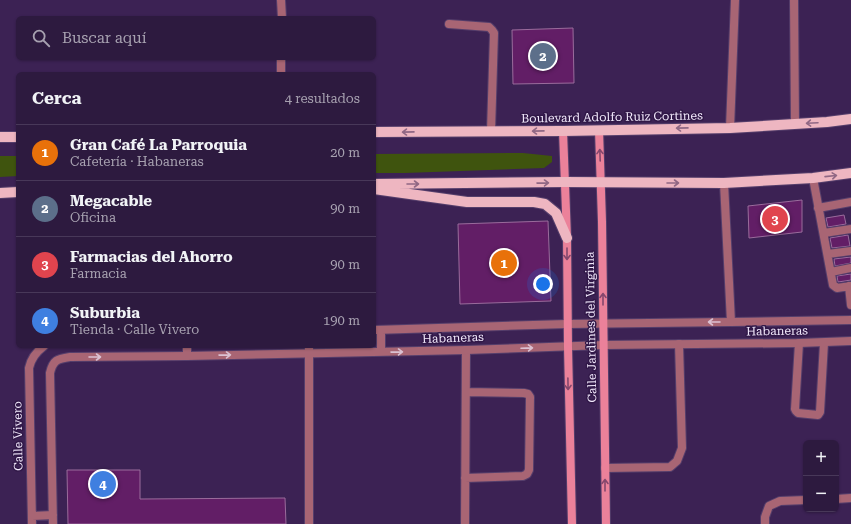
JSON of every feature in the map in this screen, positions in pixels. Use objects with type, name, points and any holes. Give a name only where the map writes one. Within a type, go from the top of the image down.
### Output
[{"type":"main road","name":"Boulevard Adolfo Ruiz Cortines","points":[[376,132],[730,128],[827,122],[851,119]]},
{"type":"main road","points":[[0,137],[16,137]]},
{"type":"main road","points":[[376,184],[565,182],[724,183],[813,178],[851,173]]},
{"type":"main road","points":[[376,189],[466,202],[534,202],[545,204],[556,213],[567,238]]},
{"type":"main road","points":[[0,193],[16,192]]},
{"type":"street","points":[[281,0],[282,16]]},
{"type":"street","points":[[730,128],[735,0]]},
{"type":"street","points":[[794,0],[795,124]]},
{"type":"street","points":[[449,24],[489,28],[494,33],[490,131]]},
{"type":"street","points":[[281,60],[281,72]]},
{"type":"street","name":"Calle Jardines del Virginia","points":[[599,130],[602,222],[606,524]]},
{"type":"street","name":"Calle Jardines del Virginia","points":[[563,131],[567,238],[567,324],[572,524]]},
{"type":"street","points":[[813,178],[833,285],[837,288],[850,286],[851,305]]},
{"type":"street","points":[[724,183],[731,322]]},
{"type":"street","points":[[818,208],[851,202]]},
{"type":"street","points":[[824,233],[851,229]]},
{"type":"street","points":[[828,254],[851,251]]},
{"type":"street","points":[[831,272],[851,268]]},
{"type":"street","name":"Habaneras","points":[[378,330],[603,323],[851,320]]},
{"type":"street","points":[[378,330],[381,352]]},
{"type":"street","name":"Habaneras","points":[[53,515],[50,373],[52,365],[57,360],[70,357],[187,356],[309,350],[381,352],[604,345],[824,343],[851,341]]},
{"type":"street","points":[[799,343],[795,409],[798,413],[818,415],[820,412],[824,343]]},
{"type":"street","points":[[605,468],[670,467],[678,462],[682,448],[679,344]]},
{"type":"street","name":"Calle Vivero","points":[[32,520],[29,368],[30,361],[41,348]]},
{"type":"street","points":[[187,348],[187,356]]},
{"type":"street","points":[[309,350],[309,524]]},
{"type":"street","points":[[465,524],[466,350]]},
{"type":"street","points":[[465,478],[523,476],[527,474],[529,470],[530,436],[530,398],[528,394],[466,392]]},
{"type":"street","points":[[839,499],[851,498]]},
{"type":"street","points":[[765,524],[765,517],[769,506],[780,501],[803,500]]},
{"type":"street","points":[[32,520],[53,515],[53,524]]},
{"type":"green space","points":[[523,153],[552,156],[552,162],[544,168],[376,173],[376,154]]},
{"type":"green space","points":[[0,156],[16,156],[16,176],[0,177]]},
{"type":"building","points":[[573,28],[574,83],[513,84],[512,30]]},
{"type":"building","points":[[802,200],[802,232],[749,238],[748,206]]},
{"type":"building","points":[[844,215],[846,224],[828,227],[826,218]]},
{"type":"building","points":[[548,221],[551,301],[460,304],[458,224]]},
{"type":"building","points":[[848,235],[850,246],[832,248],[830,238]]},
{"type":"building","points":[[851,257],[851,263],[835,266],[834,259]]},
{"type":"building","points":[[851,274],[851,280],[838,282],[837,276]]},
{"type":"building","points":[[67,470],[140,470],[140,499],[285,498],[286,524],[68,524]]},
{"type":"place","name":"Megacable","points":[[543,56]]},
{"type":"place","name":"Farmacias del Ahorro","points":[[775,219]]},
{"type":"place","name":"Gran Café La Parroquia","points":[[504,263]]},
{"type":"place","name":"Suburbia","points":[[103,484]]}]
